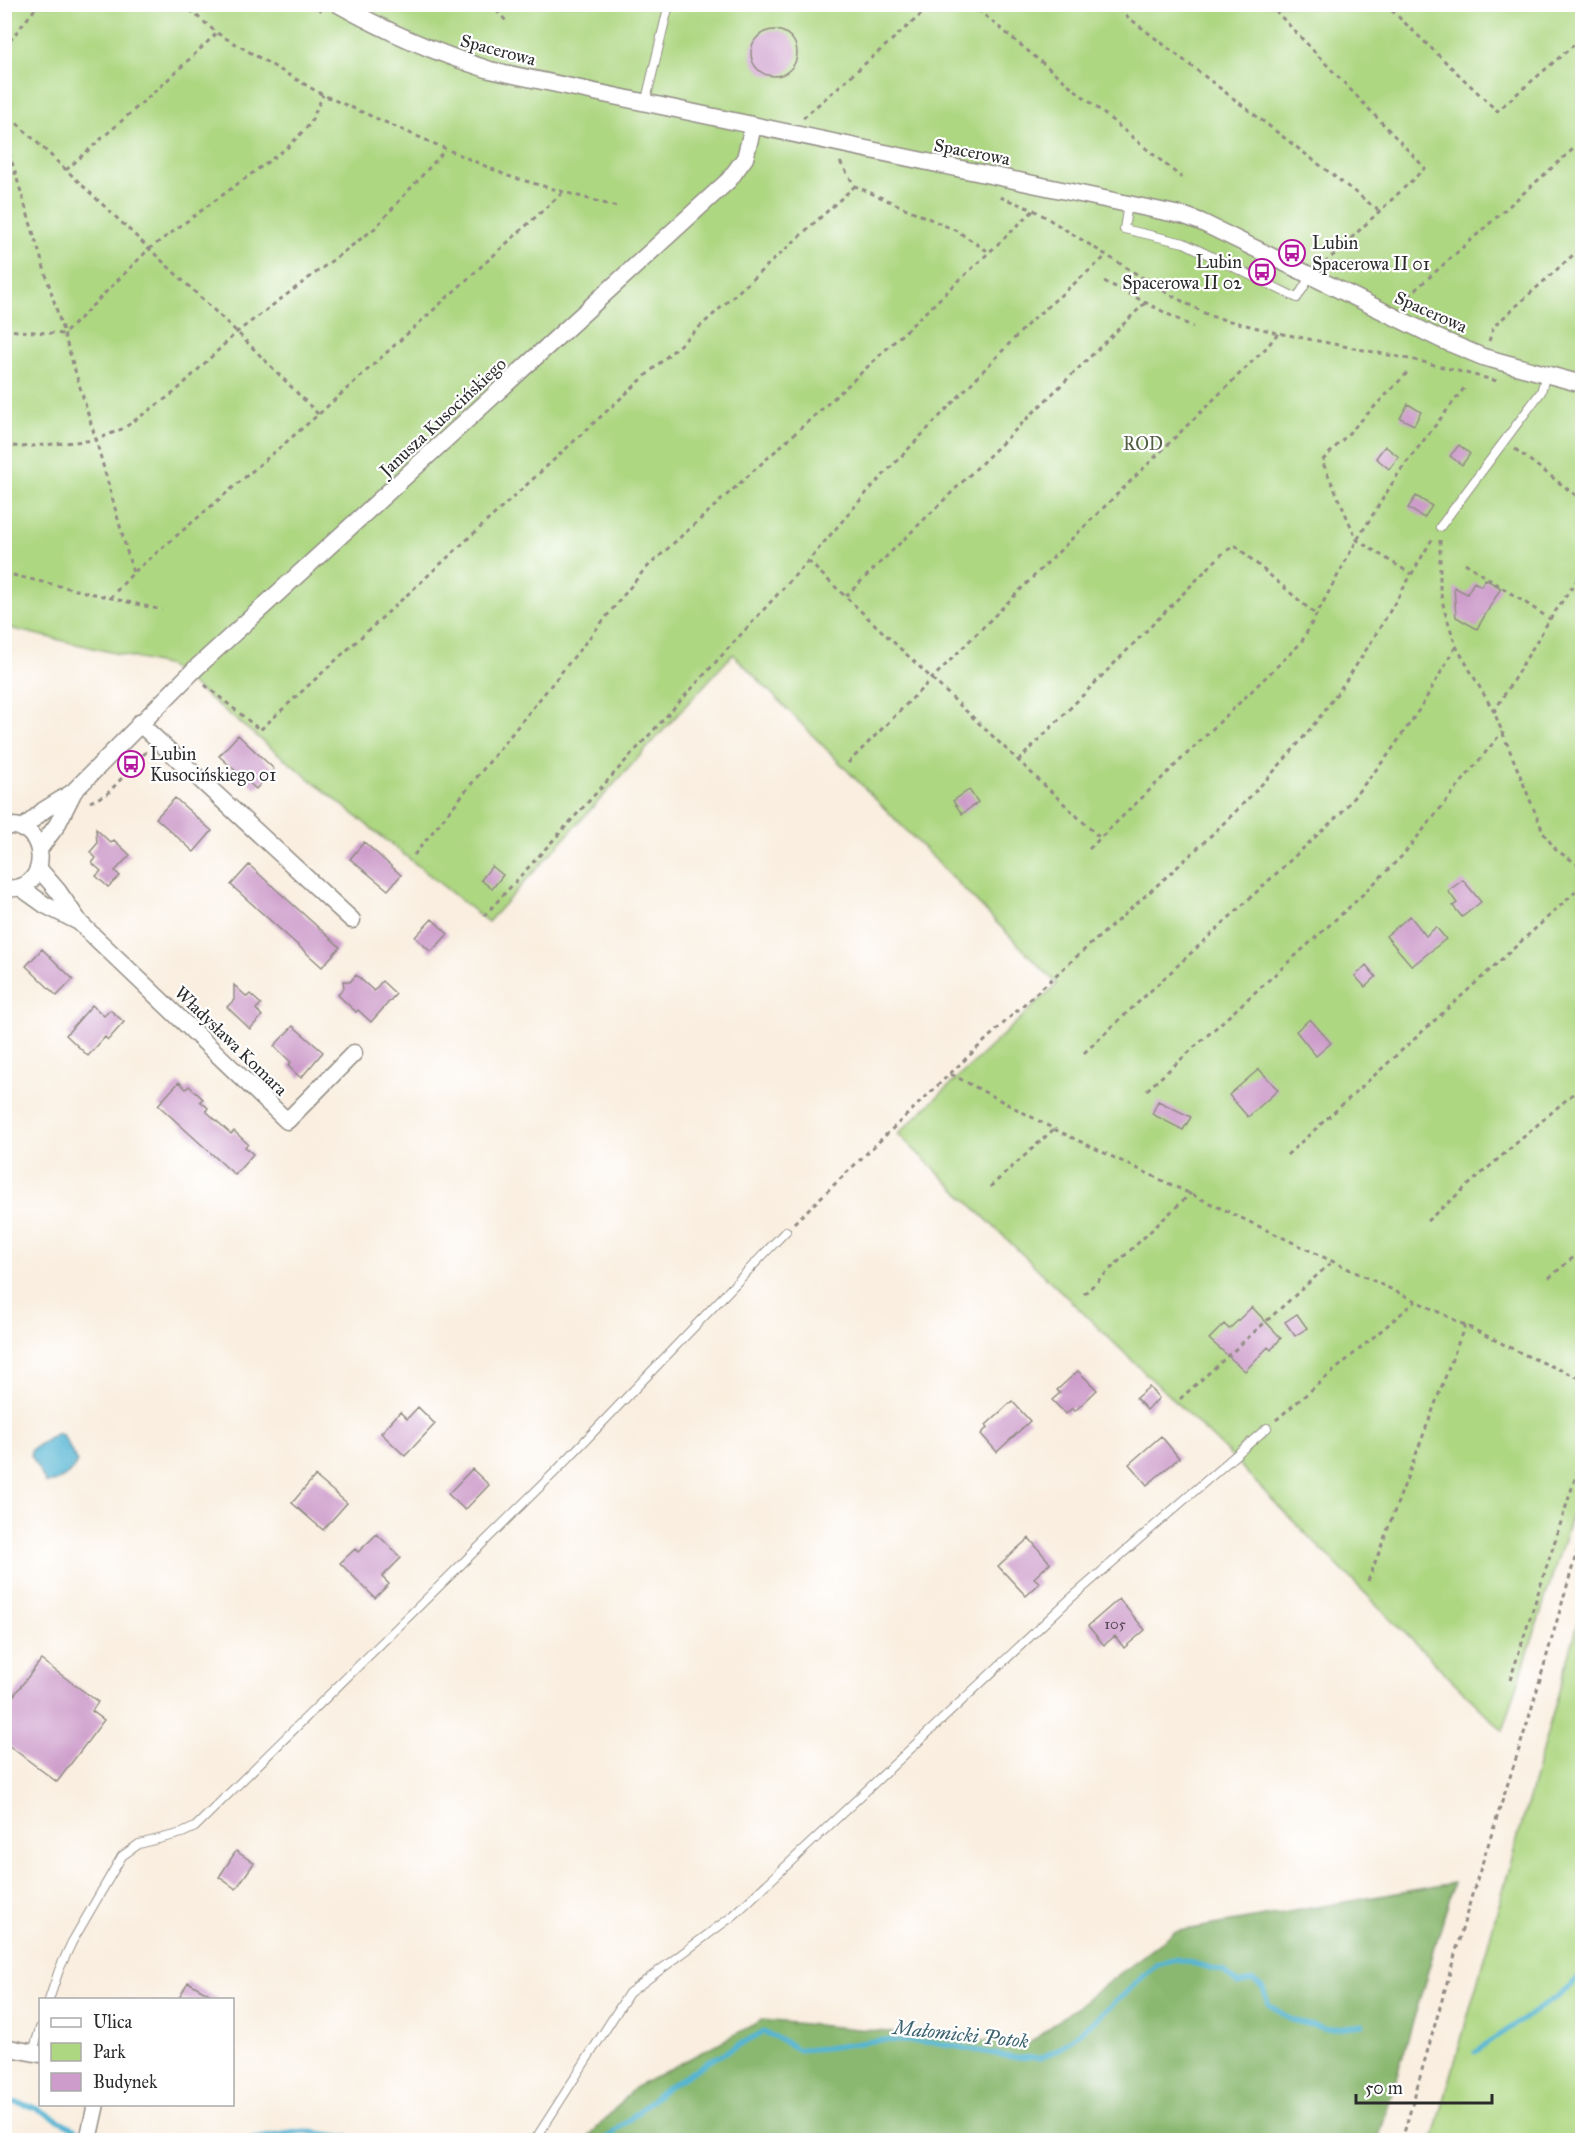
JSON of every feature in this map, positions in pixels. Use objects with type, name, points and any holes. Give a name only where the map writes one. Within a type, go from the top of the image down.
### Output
[{"type":"street","name":"Spacerowa","points":[[338,4],[390,32],[442,55],[490,70],[791,134],[842,154],[1185,216],[1400,320],[1483,357],[1582,384]]},
{"type":"street","name":"Janusza Kusocińskiego","points":[[73,792],[196,668],[729,180],[745,158],[753,127]]},
{"type":"street","points":[[139,723],[352,920]]},
{"type":"street","points":[[22,828],[44,810],[73,792]]},
{"type":"street","points":[[40,848],[57,825],[73,792]]},
{"type":"street","points":[[4,827],[22,828],[33,836],[40,848],[39,869],[31,880],[12,888]]},
{"type":"street","points":[[39,869],[58,891],[80,923]]},
{"type":"street","points":[[12,888],[80,923]]},
{"type":"street","name":"Władysława Komara","points":[[80,923],[287,1121],[354,1053]]},
{"type":"street","points":[[4,2047],[37,2053]]},
{"type":"street","points":[[88,2140],[96,2106]]},
{"type":"lane","points":[[645,104],[669,4]]},
{"type":"lane","points":[[1128,204],[1124,229],[1184,243],[1298,298],[1311,277]]},
{"type":"lane","points":[[1440,527],[1541,392],[1546,374]]},
{"type":"lane","points":[[50,1998],[72,1942],[122,1856],[138,1844],[182,1833],[195,1827],[556,1471],[786,1231]]},
{"type":"lane","points":[[536,2140],[629,1993],[734,1915],[1070,1599],[1267,1428]]},
{"type":"lane","points":[[37,2053],[39,2036]]},
{"type":"path","points":[[4,48],[39,4]]},
{"type":"path","points":[[183,4],[218,33],[323,95],[508,176],[617,207]]},
{"type":"path","points":[[490,4],[508,22]]},
{"type":"path","points":[[791,134],[796,124],[933,4]]},
{"type":"path","points":[[971,4],[1182,178]]},
{"type":"path","points":[[1111,4],[1378,210]]},
{"type":"path","points":[[1269,4],[1425,168],[1378,210],[1311,277]]},
{"type":"path","points":[[1385,4],[1497,111],[1582,38]]},
{"type":"path","points":[[1573,4],[1582,15]]},
{"type":"path","points":[[66,170],[218,33]]},
{"type":"path","points":[[4,330],[64,334],[149,249],[288,147],[310,124],[323,95]]},
{"type":"path","points":[[4,111],[237,332],[319,414]]},
{"type":"path","points":[[4,136],[96,440],[133,573]]},
{"type":"path","points":[[1400,320],[1406,298],[1582,141]]},
{"type":"path","points":[[4,445],[22,447],[96,440],[124,428],[175,392],[237,332],[374,229],[445,150]]},
{"type":"path","points":[[842,154],[851,165]]},
{"type":"path","points":[[842,154],[855,186],[957,231],[989,252]]},
{"type":"path","points":[[205,685],[260,730],[855,186]]},
{"type":"path","points":[[110,598],[133,573],[319,414],[562,193]]},
{"type":"path","points":[[996,196],[1034,210],[1167,293],[1210,316],[1278,333],[1419,361],[1497,381]]},
{"type":"path","points":[[414,855],[644,570],[845,388],[1034,210]]},
{"type":"path","points":[[1483,357],[1494,326],[1582,247]]},
{"type":"path","points":[[483,916],[808,561],[869,489],[1032,320],[1106,256]]},
{"type":"path","points":[[1104,281],[1193,327]]},
{"type":"path","points":[[846,596],[1145,303]]},
{"type":"path","points":[[848,763],[932,677],[1267,347],[1278,333]]},
{"type":"path","points":[[1407,373],[1322,461],[1357,540],[1411,574]]},
{"type":"path","points":[[1089,849],[1301,642],[1357,540],[1400,471],[1465,387]]},
{"type":"path","points":[[1503,440],[1582,500]]},
{"type":"path","points":[[786,1231],[1265,781],[1311,728],[1350,676],[1440,527]]},
{"type":"path","points":[[1440,527],[1440,588],[1456,646],[1494,711],[1544,834],[1556,850],[1582,867]]},
{"type":"path","points":[[1018,761],[1225,551],[1236,546],[1316,614]]},
{"type":"path","points":[[808,561],[1100,838]]},
{"type":"path","points":[[1465,563],[1550,619]]},
{"type":"path","points":[[4,573],[162,610]]},
{"type":"path","points":[[1494,711],[1550,619],[1582,573]]},
{"type":"path","points":[[1084,1053],[1341,813],[1388,755],[1421,707],[1456,646]]},
{"type":"path","points":[[1147,1090],[1356,901],[1402,856],[1502,732]]},
{"type":"path","points":[[84,807],[90,801],[107,794],[156,740]]},
{"type":"path","points":[[1287,1155],[1582,886]]},
{"type":"path","points":[[951,1074],[1054,1129],[1523,1354],[1582,1379]]},
{"type":"path","points":[[1427,1221],[1582,1086]]},
{"type":"path","points":[[990,1187],[1054,1129]]},
{"type":"path","points":[[1084,1294],[1191,1193]]},
{"type":"path","points":[[1549,1278],[1582,1250]]},
{"type":"path","points":[[1180,1399],[1333,1261]]},
{"type":"path","points":[[1267,1428],[1416,1301]]},
{"type":"path","points":[[1368,1581],[1466,1325]]},
{"type":"path","points":[[1510,1680],[1582,1457]]},
{"type":"path","points":[[1402,2140],[1472,1894],[1528,1721],[1582,1534]]},
{"type":"green space","name":"ROD","points":[[5,5],[1582,5],[1582,1483],[1503,1731],[1226,1451],[898,1134],[1057,984],[733,654],[488,922],[169,666],[5,627]]},
{"type":"green space","points":[[1582,1609],[1582,2140],[1433,2140]]},
{"type":"green space","points":[[1454,1883],[1378,2140],[586,2140],[634,2088],[762,2020],[1027,2045],[1174,1932]]},
{"type":"water","points":[[57,1433],[63,1435],[77,1462],[65,1477],[46,1483],[31,1455],[31,1450]]},
{"type":"building","points":[[774,30],[790,37],[797,53],[790,69],[774,76],[758,69],[751,53],[758,37]]},
{"type":"building","points":[[1408,404],[1421,412],[1414,425],[1400,418]]},
{"type":"building","points":[[1459,445],[1470,454],[1462,465],[1450,456]]},
{"type":"building","points":[[1385,446],[1399,457],[1389,469],[1376,458]]},
{"type":"building","points":[[1416,496],[1432,506],[1424,518],[1408,508]]},
{"type":"building","points":[[1485,579],[1501,588],[1477,629],[1456,617],[1454,587],[1467,594],[1474,582],[1481,586]]},
{"type":"building","points":[[238,735],[274,769],[256,789],[219,756]]},
{"type":"building","points":[[969,790],[978,802],[962,814],[953,801]]},
{"type":"building","points":[[175,798],[212,831],[194,852],[156,818]]},
{"type":"building","points":[[96,829],[111,843],[114,840],[130,855],[115,871],[120,876],[108,887],[96,876],[101,871],[92,863],[96,858],[90,852],[97,844]]},
{"type":"building","points":[[364,842],[401,875],[388,890],[350,859]]},
{"type":"building","points":[[249,865],[340,947],[322,967],[231,885]]},
{"type":"building","points":[[492,866],[503,875],[492,889],[481,880]]},
{"type":"building","points":[[1463,880],[1481,902],[1462,917],[1453,906],[1457,903],[1448,891]]},
{"type":"building","points":[[1410,916],[1426,936],[1436,927],[1446,939],[1412,966],[1386,936]]},
{"type":"building","points":[[432,919],[448,934],[431,952],[415,937]]},
{"type":"building","points":[[42,949],[73,979],[57,996],[26,966]]},
{"type":"building","points":[[1366,965],[1376,977],[1365,987],[1355,976]]},
{"type":"building","points":[[356,975],[374,991],[382,981],[396,994],[371,1022],[338,995],[344,988],[343,981],[350,982]]},
{"type":"building","points":[[234,985],[247,997],[250,994],[261,1004],[256,1009],[262,1016],[250,1029],[227,1007],[234,1000]]},
{"type":"building","points":[[92,1005],[104,1016],[110,1010],[124,1022],[108,1040],[105,1037],[88,1056],[66,1035]]},
{"type":"building","points":[[1310,1019],[1331,1043],[1316,1056],[1296,1031]]},
{"type":"building","points":[[293,1026],[323,1052],[301,1078],[288,1066],[291,1062],[274,1046]]},
{"type":"building","points":[[1259,1069],[1278,1090],[1248,1117],[1229,1095]]},
{"type":"building","points":[[179,1082],[186,1089],[189,1086],[203,1099],[200,1101],[208,1108],[206,1111],[231,1134],[234,1131],[248,1144],[245,1147],[253,1154],[235,1175],[158,1105]]},
{"type":"building","points":[[1158,1101],[1191,1117],[1183,1130],[1152,1114]]},
{"type":"building","points":[[1252,1307],[1281,1338],[1271,1350],[1268,1347],[1245,1371],[1209,1339],[1224,1324],[1229,1329]]},
{"type":"building","points":[[1297,1314],[1307,1328],[1295,1336],[1285,1322]]},
{"type":"building","points":[[1078,1371],[1097,1390],[1075,1411],[1072,1408],[1066,1414],[1052,1400],[1060,1393],[1057,1390]]},
{"type":"building","points":[[1149,1387],[1159,1398],[1147,1410],[1136,1398]]},
{"type":"building","points":[[1012,1401],[1030,1421],[997,1452],[981,1434],[988,1427],[986,1425]]},
{"type":"building","points":[[418,1407],[435,1424],[405,1456],[381,1433],[400,1412],[407,1419]]},
{"type":"building","points":[[1161,1436],[1179,1458],[1147,1485],[1129,1464]]},
{"type":"building","points":[[472,1469],[489,1485],[465,1510],[448,1494]]},
{"type":"building","points":[[315,1476],[347,1503],[323,1530],[292,1503]]},
{"type":"building","points":[[377,1534],[401,1558],[382,1577],[389,1584],[375,1598],[340,1563],[355,1549],[358,1552]]},
{"type":"building","points":[[1029,1538],[1050,1563],[1034,1578],[1040,1583],[1026,1596],[998,1566]]},
{"type":"building","points":[[1119,1599],[1145,1630],[1124,1648],[1115,1636],[1104,1645],[1088,1626]]},
{"type":"building","points":[[41,1660],[98,1702],[92,1711],[104,1720],[57,1782],[4,1742],[4,1708]]},
{"type":"building","points":[[236,1851],[254,1863],[236,1889],[219,1877]]},
{"type":"building","points":[[188,1982],[216,1998],[179,1998]]},
{"type":"waterway","name":"Małomicki Potok","points":[[605,2140],[666,2088],[763,2032],[799,2050],[880,2040],[938,2043],[1011,2057],[1041,2058],[1060,2048],[1099,2017],[1157,1964],[1176,1959],[1223,1971],[1238,1984],[1253,1980],[1263,1988],[1268,2004],[1292,2020],[1327,2029],[1363,2025]]},
{"type":"waterway","name":"Małomicki Potok","points":[[1475,2052],[1556,1997],[1582,1976]]},
{"type":"waterway","name":"Małomicki Potok","points":[[4,2102],[33,2107],[76,2129]]},
{"type":"waterway","name":"Małomicki Potok","points":[[246,2140],[304,2131],[369,2140]]},
{"type":"place","name":"Lubin Spacerowa II 01","points":[[1292,253]]},
{"type":"place","name":"Lubin Spacerowa II 02","points":[[1262,272]]},
{"type":"place","name":"Lubin Kusocińskiego 01","points":[[131,764]]}]
